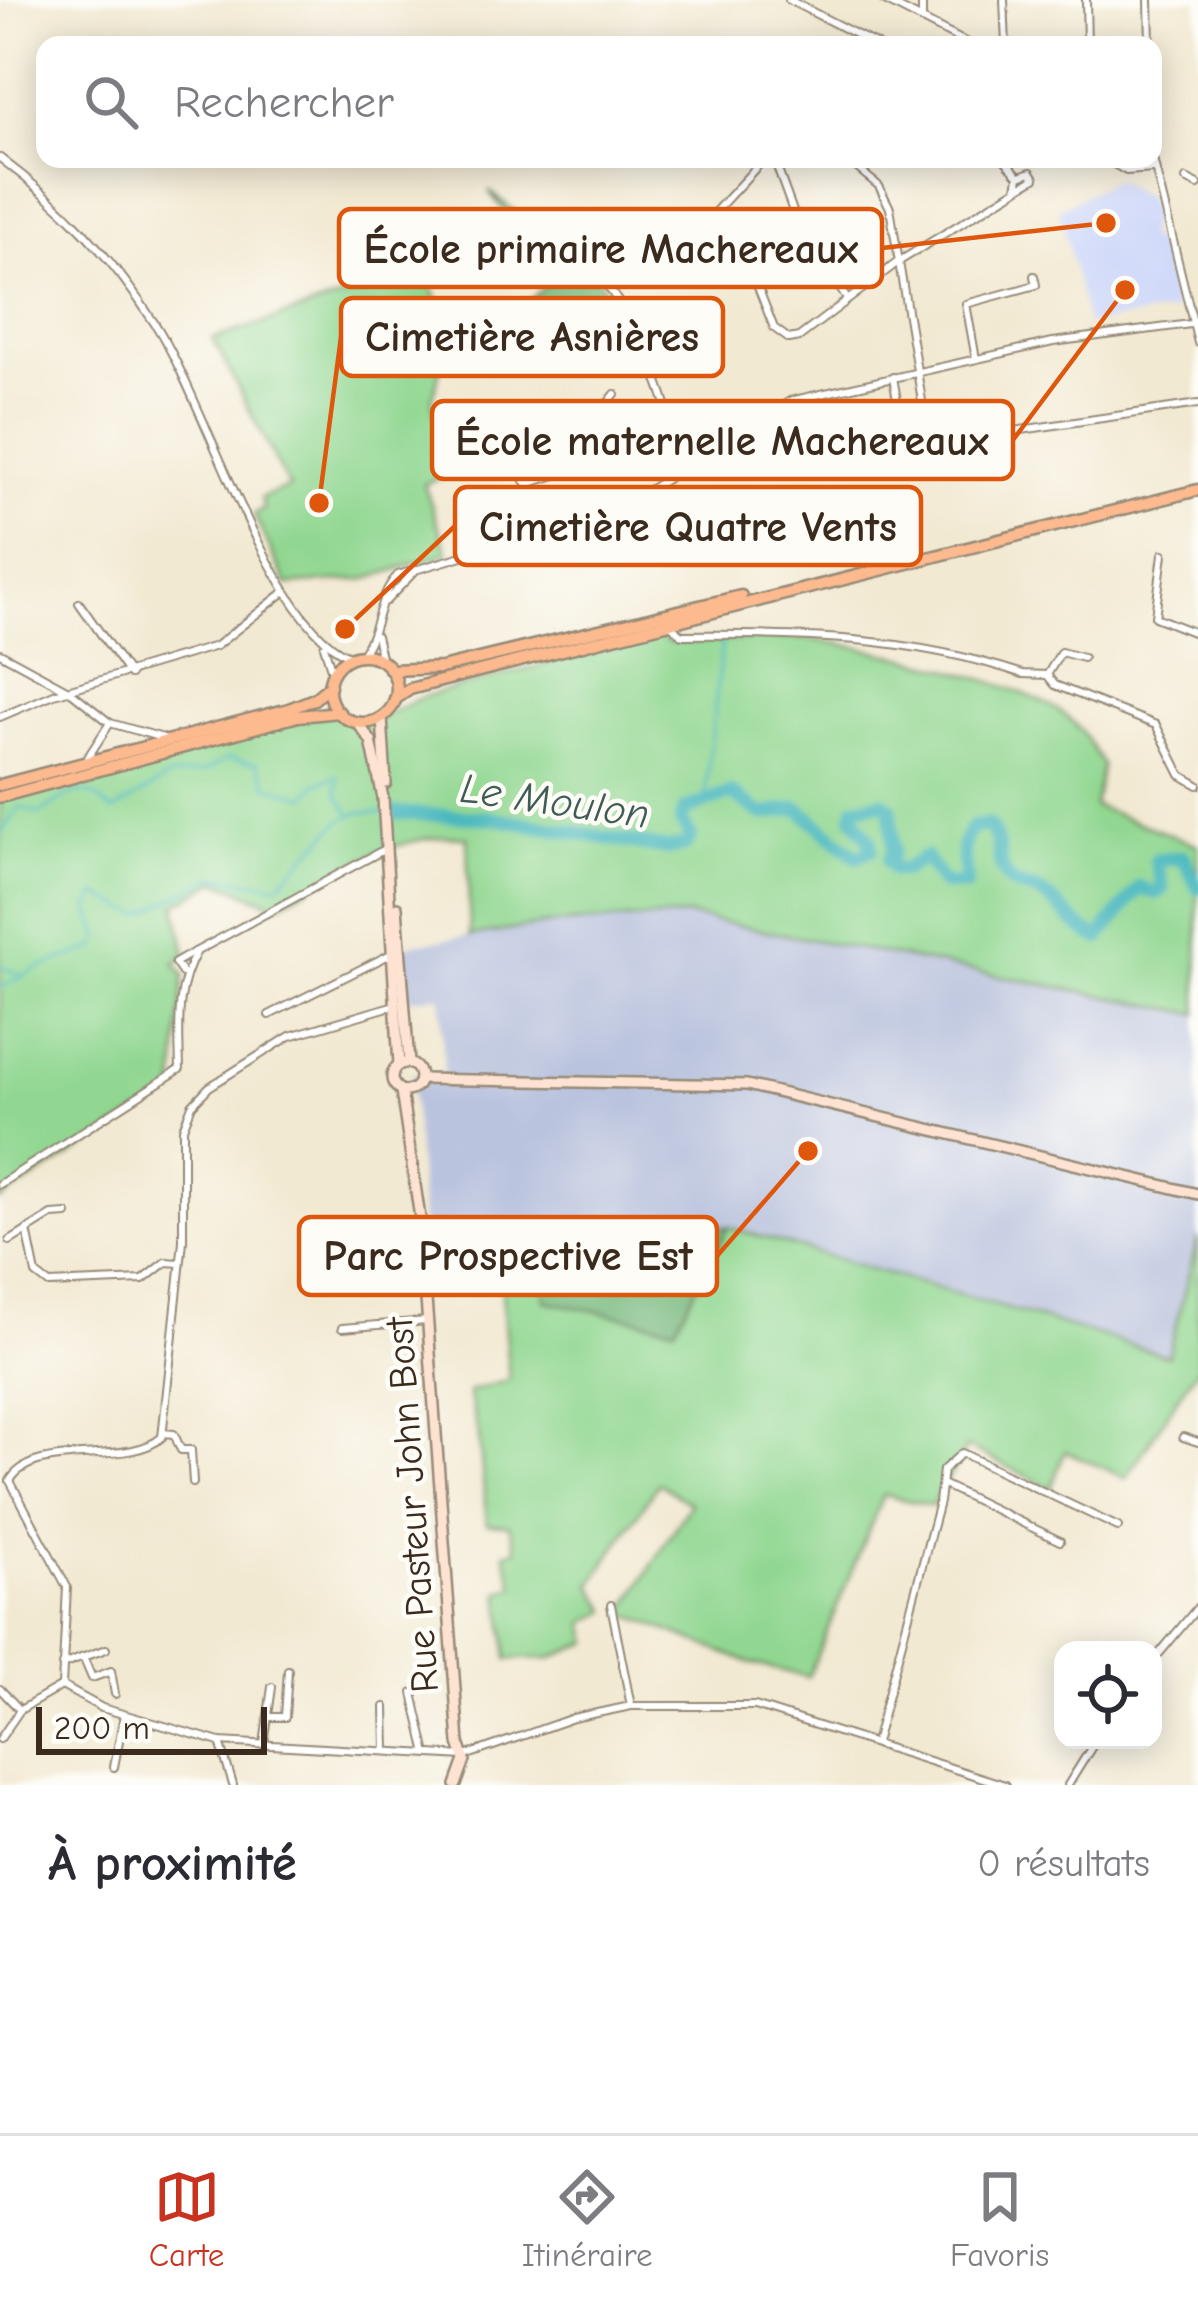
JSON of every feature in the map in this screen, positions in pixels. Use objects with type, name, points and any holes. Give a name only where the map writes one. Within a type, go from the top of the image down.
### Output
[{"type":"main road","points":[[1198,486],[664,619],[410,689],[382,717],[404,1064],[411,1086],[747,1085],[1198,1194]]},
{"type":"main road","points":[[0,785],[314,700],[356,656],[386,665],[441,668],[664,619]]},
{"type":"main road","points":[[386,665],[395,699]]},
{"type":"main road","points":[[331,680],[339,712]]},
{"type":"main road","points":[[0,797],[298,716],[339,712],[357,722],[370,741],[385,797]]},
{"type":"main road","points":[[357,722],[382,717]]},
{"type":"main road","points":[[387,823],[393,953],[401,1005]]},
{"type":"main road","name":"Rue Pasteur John Bost","points":[[404,1064],[392,1076],[411,1086],[459,1743],[465,1756]]},
{"type":"main road","points":[[456,1785],[465,1756]]},
{"type":"street","points":[[789,0],[859,36]]},
{"type":"street","points":[[883,0],[953,36]]},
{"type":"street","points":[[922,0],[922,20]]},
{"type":"street","points":[[1004,0],[1006,36]]},
{"type":"street","points":[[1086,0],[1088,36]]},
{"type":"street","points":[[1149,0],[1150,36]]},
{"type":"street","points":[[0,158],[77,219],[157,326],[196,396],[283,593],[323,643],[331,680]]},
{"type":"street","points":[[651,276],[642,264],[713,214],[756,168]]},
{"type":"street","points":[[777,168],[797,225],[847,299]]},
{"type":"street","points":[[855,168],[887,199],[929,443]]},
{"type":"street","points":[[1012,168],[1019,176]]},
{"type":"street","points":[[1121,168],[1154,169],[1198,343]]},
{"type":"street","points":[[713,214],[754,277],[782,337],[800,337],[898,262],[1034,178],[1031,172],[1019,176]]},
{"type":"street","points":[[1017,188],[1019,176]]},
{"type":"street","points":[[1186,179],[1198,185]]},
{"type":"street","points":[[548,236],[607,286],[626,314],[655,375],[677,454],[675,471]]},
{"type":"street","points":[[976,359],[966,304],[1036,285],[1034,276]]},
{"type":"street","points":[[323,643],[356,656],[376,632],[387,583],[567,525],[694,461],[790,401],[1053,342],[1195,324]]},
{"type":"street","points":[[893,377],[905,447]]},
{"type":"street","points":[[595,419],[615,394]]},
{"type":"street","points":[[694,461],[710,474],[721,474],[1198,404]]},
{"type":"street","points":[[638,447],[532,484],[522,480],[510,437],[513,423],[569,405],[595,419],[675,471]]},
{"type":"street","points":[[1162,554],[1154,617],[1198,634]]},
{"type":"street","points":[[384,603],[417,570]]},
{"type":"street","points":[[0,718],[216,646],[283,593]]},
{"type":"street","points":[[79,603],[130,675]]},
{"type":"street","points":[[664,619],[682,635],[768,631],[885,640],[1023,674],[1047,675],[1055,685],[1156,724],[1181,775],[1198,784]]},
{"type":"street","points":[[376,632],[386,665]]},
{"type":"street","points":[[1047,675],[1061,652],[1083,658]]},
{"type":"street","points":[[0,653],[70,691],[110,723],[166,740]]},
{"type":"street","points":[[85,761],[110,723]]},
{"type":"street","points":[[184,974],[175,963],[387,848]]},
{"type":"street","points":[[0,1184],[180,1069],[178,1003],[184,974],[197,951]]},
{"type":"street","points":[[269,1015],[393,953]]},
{"type":"street","points":[[62,1686],[67,1588],[11,1486],[12,1475],[40,1461],[153,1445],[163,1433],[181,1263],[183,1128],[198,1096],[290,1036],[401,1005]]},
{"type":"street","points":[[10,1241],[52,1215],[68,1214]]},
{"type":"street","points":[[27,1230],[36,1274],[49,1284],[147,1279],[166,1262],[181,1263]]},
{"type":"street","points":[[341,1328],[427,1321]]},
{"type":"street","points":[[163,1433],[174,1434],[181,1450],[191,1450],[193,1484]]},
{"type":"street","points":[[1183,1437],[1198,1442]]},
{"type":"street","points":[[875,1743],[944,1485],[943,1470],[966,1454],[1118,1527]]},
{"type":"street","points":[[944,1485],[1060,1540]]},
{"type":"street","points":[[611,1605],[631,1706]]},
{"type":"street","points":[[1162,1650],[1198,1607]]},
{"type":"street","points":[[62,1665],[106,1649]]},
{"type":"street","points":[[83,1657],[92,1678],[111,1671],[115,1694]]},
{"type":"street","points":[[270,1717],[285,1718],[288,1670]]},
{"type":"street","points":[[62,1686],[124,1715],[220,1742],[426,1750],[465,1756],[573,1718],[631,1706],[754,1706],[1005,1785]]},
{"type":"street","points":[[0,1739],[20,1710],[62,1686]]},
{"type":"street","points":[[264,1744],[272,1687]]},
{"type":"street","points":[[0,1689],[20,1710]]},
{"type":"street","points":[[413,1693],[426,1750]]},
{"type":"street","points":[[385,1707],[386,1749]]},
{"type":"street","points":[[114,1767],[124,1715]]},
{"type":"street","points":[[220,1742],[232,1785]]},
{"type":"street","points":[[1068,1785],[1090,1749]]},
{"type":"shaded area","points":[[1115,179],[1147,198],[1152,216],[1147,235],[1161,249],[1176,310],[1087,325],[1059,209]]},
{"type":"shaded area","points":[[689,916],[1198,1014],[1198,1238],[1169,1356],[728,1227],[684,1227],[679,1247],[630,1236],[524,1246],[524,1285],[451,1289],[447,1229],[423,1229],[411,1075],[444,1073],[441,996],[404,999],[400,946],[549,924]]},
{"type":"green space","points":[[489,191],[590,269],[626,314],[551,353],[521,308],[555,277]]},
{"type":"green space","points":[[423,272],[452,326],[432,400],[451,474],[424,484],[448,553],[367,579],[287,585],[254,515],[264,509],[261,498],[289,487],[213,339]]},
{"type":"green space","points":[[660,633],[667,642],[797,638],[871,650],[980,678],[1063,714],[1081,731],[1102,765],[1094,806],[1198,845],[1198,1014],[689,916],[549,924],[470,936],[467,837],[441,837],[392,847],[277,905],[217,881],[176,904],[186,955],[175,963],[184,974],[175,1091],[0,1200],[0,797],[298,716],[339,712],[349,721],[374,721],[422,697]]},
{"type":"green space","points":[[684,1227],[728,1227],[675,1327],[545,1301],[544,1287],[524,1285],[524,1247],[630,1236],[678,1247]]},
{"type":"green space","points":[[728,1227],[1168,1356],[1198,1238],[1198,1367],[1126,1478],[1065,1451],[1051,1488],[967,1447],[932,1506],[883,1495],[808,1677],[750,1663],[623,1613],[690,1503],[658,1483],[592,1584],[608,1611],[585,1623],[590,1642],[552,1658],[508,1659],[500,1592],[515,1587],[505,1553],[517,1550],[509,1525],[487,1524],[479,1437],[468,1392],[509,1380],[501,1285],[545,1287],[675,1326]]},
{"type":"waterway","points":[[705,801],[722,641]]},
{"type":"waterway","points":[[0,834],[19,807],[39,814],[83,792],[114,811],[169,777],[204,772],[228,758],[258,763],[268,786],[306,797],[317,783],[338,776],[338,795],[352,815]]},
{"type":"waterway","name":"Le Moulon","points":[[395,813],[495,818],[667,849],[685,845],[691,837],[681,821],[685,810],[731,793],[762,814],[798,808],[857,857],[871,850],[870,840],[853,817],[855,807],[883,802],[891,808],[893,851],[888,861],[894,870],[904,870],[925,857],[943,884],[966,885],[964,841],[973,827],[988,825],[1010,880],[1047,897],[1099,938],[1140,887],[1148,891]]},
{"type":"waterway","name":"Le Moulon","points":[[0,988],[40,967],[96,948],[100,938],[89,908],[97,895],[140,915],[214,877],[278,885],[340,821],[360,812],[395,813]]},
{"type":"waterway","name":"Le Moulon","points":[[1156,893],[1163,889],[1156,860],[1183,857],[1198,888]]},
{"type":"waterway","points":[[0,966],[23,976]]},
{"type":"place","name":"École primaire Machereaux","points":[[1106,223]]},
{"type":"place","name":"École maternelle Machereaux","points":[[1125,290]]},
{"type":"place","name":"Cimetière Asnières","points":[[319,503]]},
{"type":"place","name":"Cimetière Quatre Vents","points":[[345,629]]},
{"type":"place","name":"Parc Prospective Est","points":[[808,1151]]}]
